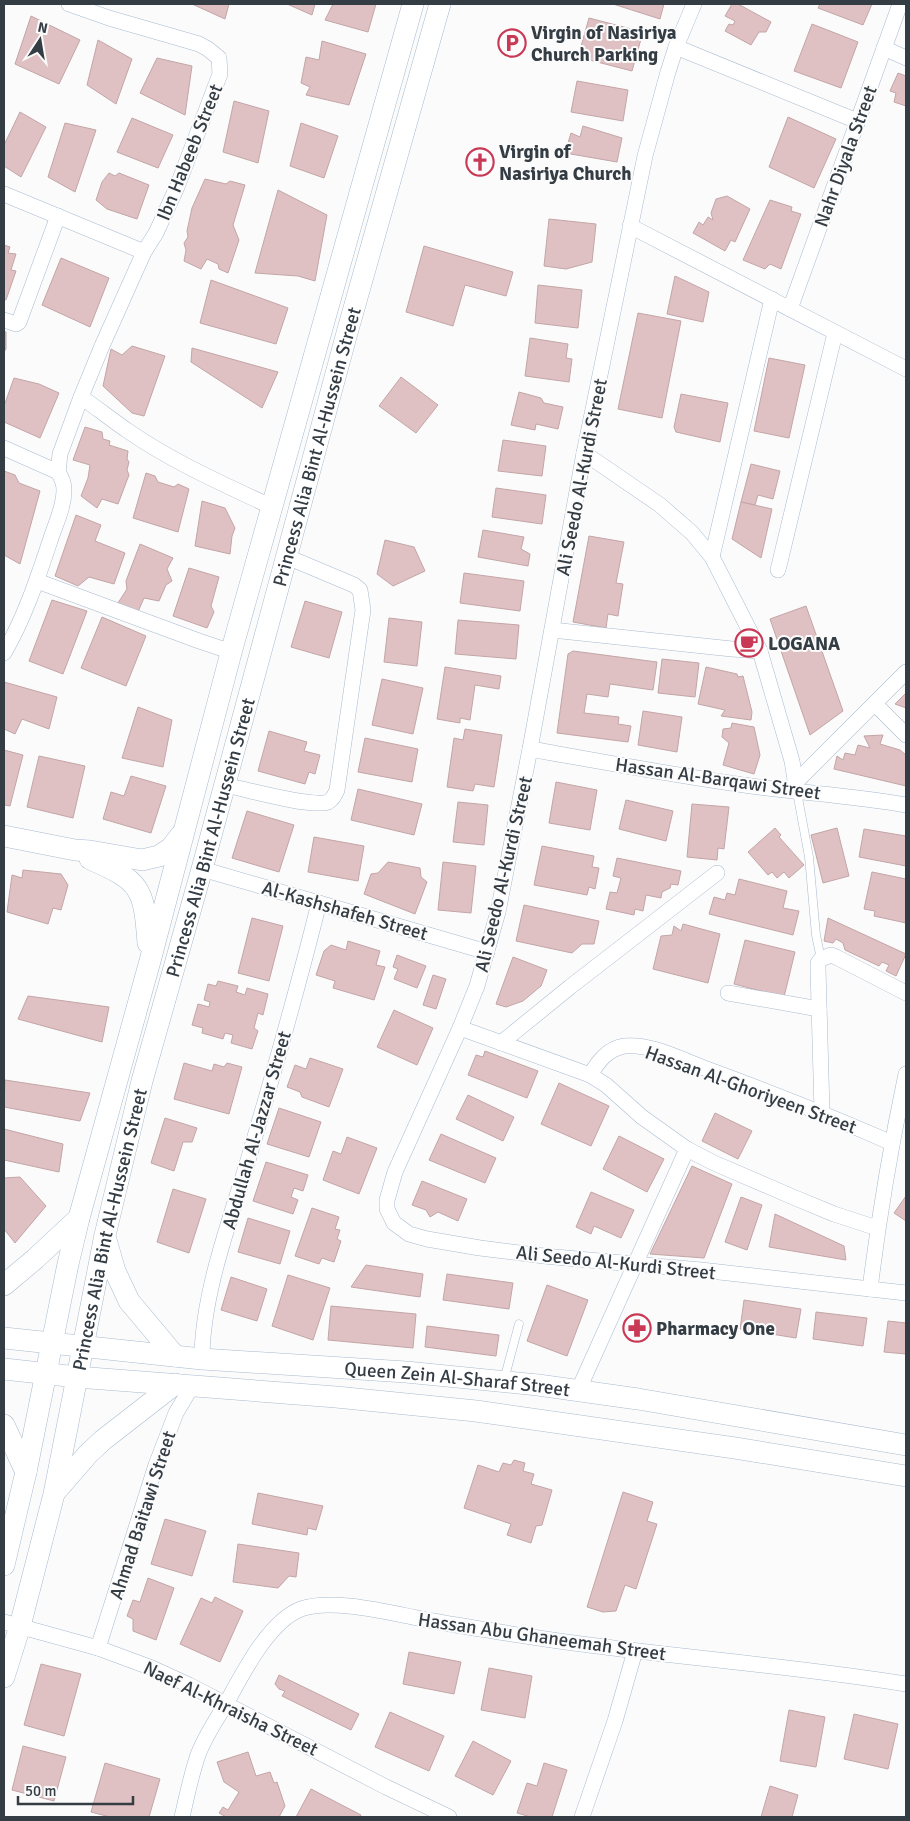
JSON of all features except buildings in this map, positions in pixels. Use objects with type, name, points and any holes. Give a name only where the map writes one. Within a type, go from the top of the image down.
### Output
[{"type":"main road","name":"Princess Alia Bint Al-Hussein Street","points":[[4,1565],[26,1472],[79,1218],[150,961],[181,835],[233,644],[413,4]]},
{"type":"main road","name":"Princess Alia Bint Al-Hussein Street","points":[[4,1677],[12,1624],[54,1494],[105,1235],[142,1081],[202,869],[285,556],[440,4]]},
{"type":"main road","points":[[233,644],[262,647]]},
{"type":"main road","points":[[4,836],[75,850],[142,860],[159,856],[171,848],[181,835]]},
{"type":"main road","points":[[75,850],[122,873],[139,891],[147,921],[150,961]]},
{"type":"main road","points":[[4,1284],[35,1259],[79,1218]]},
{"type":"main road","points":[[105,1235],[115,1272],[129,1300],[141,1317],[175,1356]]},
{"type":"main road","name":"Queen Zein Al-Sharaf Street","points":[[4,1338],[202,1359],[406,1372],[503,1381],[578,1391],[906,1445]]},
{"type":"main road","name":"Queen Zein Al-Sharaf Street","points":[[4,1370],[476,1411],[735,1448],[906,1476]]},
{"type":"main road","points":[[54,1494],[88,1454],[103,1440],[183,1385]]},
{"type":"main road","points":[[4,1425],[26,1472]]},
{"type":"street","name":"Ibn Habeeb Street","points":[[58,472],[60,454],[81,396],[144,252],[166,213],[220,74],[218,58],[199,44],[109,18],[69,4]]},
{"type":"street","name":"Ali Seedo Al-Kurdi Street","points":[[694,4],[676,47],[645,156],[584,453],[506,874],[487,952],[477,986],[460,1028],[395,1172],[387,1209],[394,1223],[409,1234],[427,1239],[544,1256],[906,1293]]},
{"type":"street","name":"Nahr Diyala Street","points":[[790,309],[900,4]]},
{"type":"street","points":[[676,47],[857,121]]},
{"type":"street","points":[[884,48],[906,58]]},
{"type":"street","points":[[4,194],[144,252]]},
{"type":"street","points":[[4,320],[16,324],[19,322],[58,216]]},
{"type":"street","points":[[630,226],[906,369]]},
{"type":"street","points":[[712,556],[772,299]]},
{"type":"street","points":[[778,570],[835,333]]},
{"type":"street","points":[[81,396],[155,448],[213,479],[272,506]]},
{"type":"street","points":[[4,448],[58,472],[63,479],[64,489],[63,504],[37,581],[4,653]]},
{"type":"street","points":[[584,453],[660,505],[692,533],[712,556],[760,651],[776,701],[797,787]]},
{"type":"street","points":[[225,784],[314,803],[329,801],[334,797],[337,790],[362,627],[363,598],[360,590],[354,585],[285,556]]},
{"type":"street","points":[[37,581],[223,649],[233,644]]},
{"type":"street","points":[[552,630],[760,651]]},
{"type":"street","points":[[797,787],[906,672]]},
{"type":"street","points":[[875,704],[906,735]]},
{"type":"street","name":"Hassan Al-Barqawi Street","points":[[530,749],[712,780],[797,787],[906,805]]},
{"type":"street","name":"Al-Kashshafeh Street","points":[[202,869],[487,952]]},
{"type":"street","points":[[501,1043],[717,873]]},
{"type":"street","name":"Abdullah Al-Jazzar Street","points":[[202,1359],[204,1321],[220,1256],[277,1059],[319,903]]},
{"type":"street","points":[[822,1112],[818,1010],[818,963],[821,958],[831,955],[836,957],[906,992]]},
{"type":"street","points":[[728,993],[818,1010]]},
{"type":"street","points":[[460,1028],[590,1075],[606,1085],[642,1117],[688,1149],[714,1163],[834,1214],[877,1228]]},
{"type":"street","name":"Hassan Al-Ghoriyeen Street","points":[[590,1075],[600,1060],[615,1048],[639,1046],[670,1055],[822,1112],[892,1143]]},
{"type":"street","points":[[870,1289],[877,1228],[906,1074]]},
{"type":"street","points":[[578,1391],[688,1149]]},
{"type":"street","name":"Ahmad Baitawi Street","points":[[98,1648],[156,1465],[176,1413],[183,1385]]},
{"type":"street","name":"Hassan Abu Ghaneemah Street","points":[[182,1817],[199,1753],[256,1653],[277,1626],[300,1609],[314,1606],[332,1605],[635,1651],[906,1684]]},
{"type":"street","name":"Naef Al-Khraisha Street","points":[[12,1624],[98,1648],[152,1668],[449,1817]]},
{"type":"street","points":[[582,1817],[615,1721],[635,1651]]},
{"type":"lane","points":[[797,787],[810,857],[816,935],[821,958]]},
{"type":"lane","points":[[503,1381],[520,1324]]},
{"type":"place","name":"Virgin of Nasiriya Church Parking","points":[[512,43]]},
{"type":"place","name":"Virgin of Nasiriya Church","points":[[480,162]]},
{"type":"place","name":"LOGANA","points":[[749,643]]},
{"type":"place","name":"Pharmacy One","points":[[637,1328]]}]
